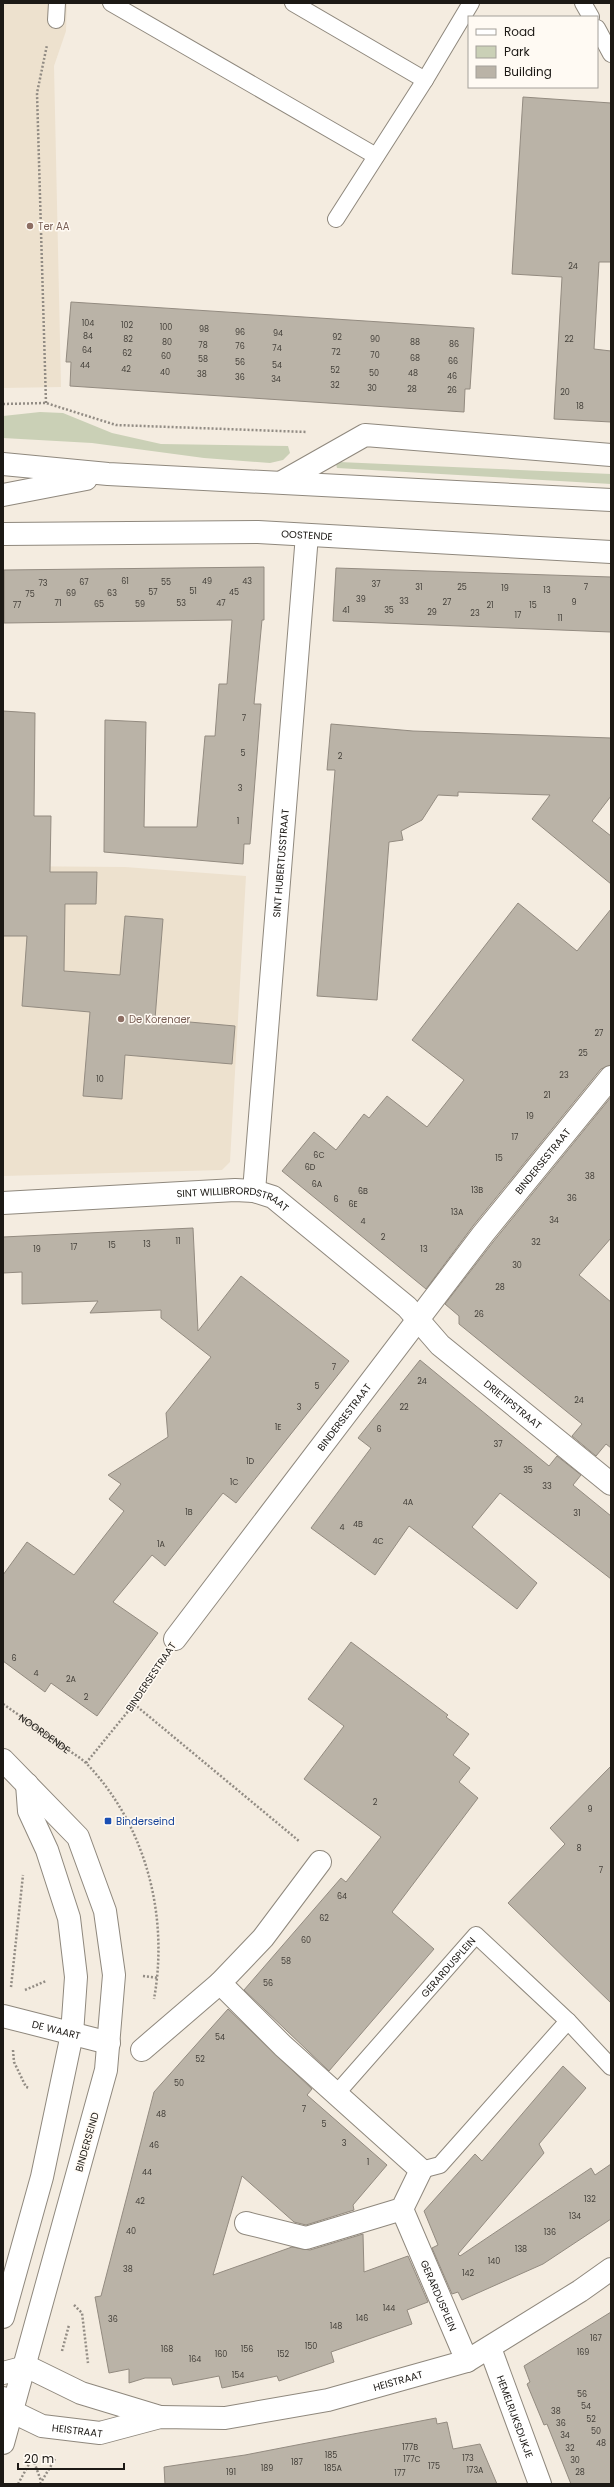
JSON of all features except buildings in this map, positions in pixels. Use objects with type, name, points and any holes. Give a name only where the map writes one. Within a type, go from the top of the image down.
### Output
[{"type":"street","points":[[282,482],[365,435],[611,454]]},
{"type":"street","points":[[3,464],[108,474],[611,500]]},
{"type":"street","points":[[3,495],[108,474]]},
{"type":"street","name":"OOSTENDE","points":[[3,534],[258,532],[611,552]]},
{"type":"street","name":"SINT HUBERTUSSTRAAT","points":[[254,1191],[307,535]]},
{"type":"street","name":"BINDERSESTRAAT","points":[[175,1639],[419,1321],[483,1234],[611,1077]]},
{"type":"street","name":"SINT WILLIBRORDSTRAAT","points":[[3,1202],[235,1190],[254,1191],[273,1197],[407,1307],[419,1321]]},
{"type":"street","name":"DRIETIPSTRAAT","points":[[419,1321],[440,1345],[611,1484]]},
{"type":"street","points":[[3,1760],[27,1784],[29,1811],[47,1850],[69,1918],[76,1977],[72,2034],[42,2177],[3,2317]]},
{"type":"street","name":"BINDERSEIND","points":[[3,2443],[13,2370],[97,2105],[106,2070],[114,1976],[105,1911],[78,1836],[27,1784]]},
{"type":"street","points":[[142,2050],[220,1982],[263,1938],[320,1862]]},
{"type":"street","points":[[220,1982],[283,2046],[421,2170],[402,2209],[306,2238],[246,2223]]},
{"type":"street","name":"DE WAART","points":[[3,2016],[109,2043]]},
{"type":"street","name":"GERARDUSPLEIN","points":[[402,2209],[467,2360]]},
{"type":"street","name":"HEISTRAAT","points":[[8,2405],[42,2426],[100,2433],[160,2417],[225,2418],[328,2400],[467,2360],[490,2348],[580,2291],[611,2269]]},
{"type":"street","name":"HEMELRIJKSDIJKJE","points":[[490,2348],[540,2484]]},
{"type":"street","name":"HEISTRAAT","points":[[13,2370],[32,2369],[81,2393],[160,2417]]},
{"type":"lane","points":[[56,20],[57,3]]},
{"type":"lane","points":[[111,3],[376,156]]},
{"type":"lane","points":[[293,3],[425,80]]},
{"type":"lane","points":[[583,3],[590,16]]},
{"type":"lane","points":[[336,219],[425,80],[468,4]]},
{"type":"lane","points":[[598,30],[611,54]]},
{"type":"lane","name":"GERARDUSPLEIN","points":[[337,2093],[476,1935],[568,2021],[611,2067]]},
{"type":"lane","points":[[421,2170],[440,2165],[568,2021]]},
{"type":"path","points":[[46,403],[37,93],[43,54],[56,20]]},
{"type":"path","points":[[3,404],[46,403],[116,425],[310,433]]},
{"type":"path","name":"BINDERSESTRAAT","points":[[86,1763],[134,1704],[175,1639]]},
{"type":"path","name":"NOORDENDE","points":[[3,1704],[86,1763]]},
{"type":"path","points":[[134,1704],[293,1835],[320,1862]]},
{"type":"path","points":[[10,1995],[23,1872]]},
{"type":"path","points":[[73,2310],[74,2305],[82,2313],[88,2366]]},
{"type":"path","points":[[61,2358],[70,2321]]},
{"type":"path","points":[[18,2484],[33,2459],[41,2483]]},
{"type":"shaded area","name":"Ter AA","points":[[3,3],[67,3],[66,31],[54,66],[61,387],[3,388]]},
{"type":"shaded area","name":"De Korenaer","points":[[3,866],[125,867],[246,876],[230,1162],[222,1170],[3,1176]]},
{"type":"green space","points":[[40,412],[63,413],[112,433],[161,444],[288,446],[290,453],[283,460],[270,463],[204,458],[92,443],[3,438],[3,416]]},
{"type":"green space","points":[[339,462],[611,474],[611,484],[337,468],[336,464]]},
{"type":"place","name":"Ter AA","points":[[30,226]]},
{"type":"place","name":"De Korenaer","points":[[121,1019]]},
{"type":"place","name":"Binderseind","points":[[108,1821]]}]
